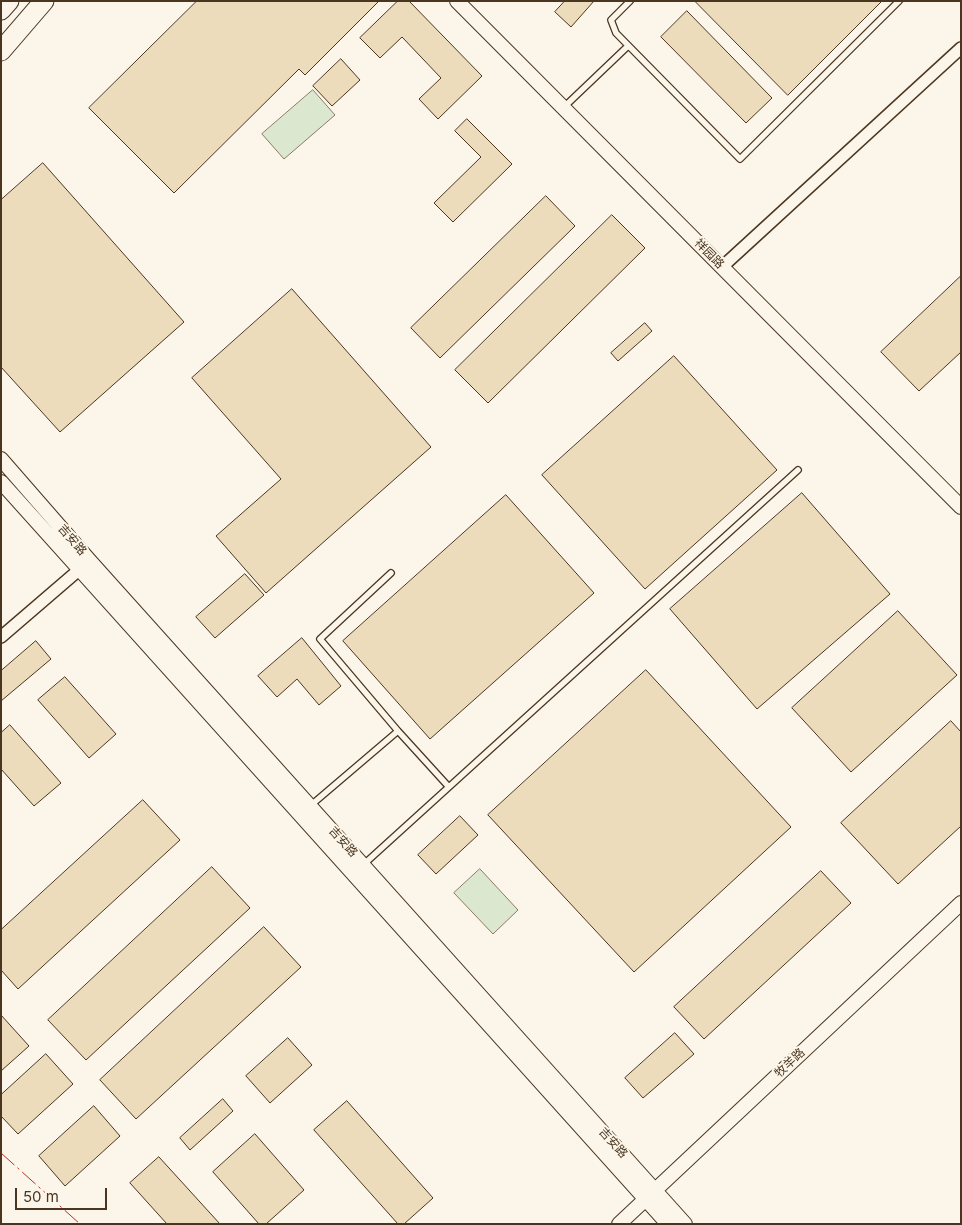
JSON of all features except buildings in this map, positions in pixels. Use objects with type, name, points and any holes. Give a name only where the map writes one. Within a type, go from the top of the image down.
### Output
[{"type":"highway","points":[[1,10],[9,1]]},
{"type":"highway","points":[[1,51],[44,1]]},
{"type":"street","name":"祥园路","points":[[457,1],[961,507]]},
{"type":"street","points":[[722,267],[961,48]]},
{"type":"street","name":"吉安路","points":[[1,459],[305,810]]},
{"type":"street","name":"吉安路","points":[[1,482],[305,810],[651,1194],[685,1224]]},
{"type":"street","points":[[1,638],[80,568]]},
{"type":"street","name":"牧羊路","points":[[619,1224],[961,903]]},
{"type":"street","name":"吉安路","points":[[651,1194],[668,1224]]},
{"type":"lane","points":[[630,1],[611,20],[616,33],[740,159],[900,1]]},
{"type":"lane","points":[[563,108],[628,46]]},
{"type":"lane","points":[[358,869],[798,470]]},
{"type":"lane","points":[[390,573],[320,639],[448,786]]},
{"type":"lane","points":[[305,810],[398,730]]},
{"type":"green space","points":[[313,90],[335,115],[284,159],[262,134]]},
{"type":"green space","points":[[480,869],[518,910],[493,934],[454,893]]},
{"type":"power","points":[[1,1153],[80,1224]]}]
